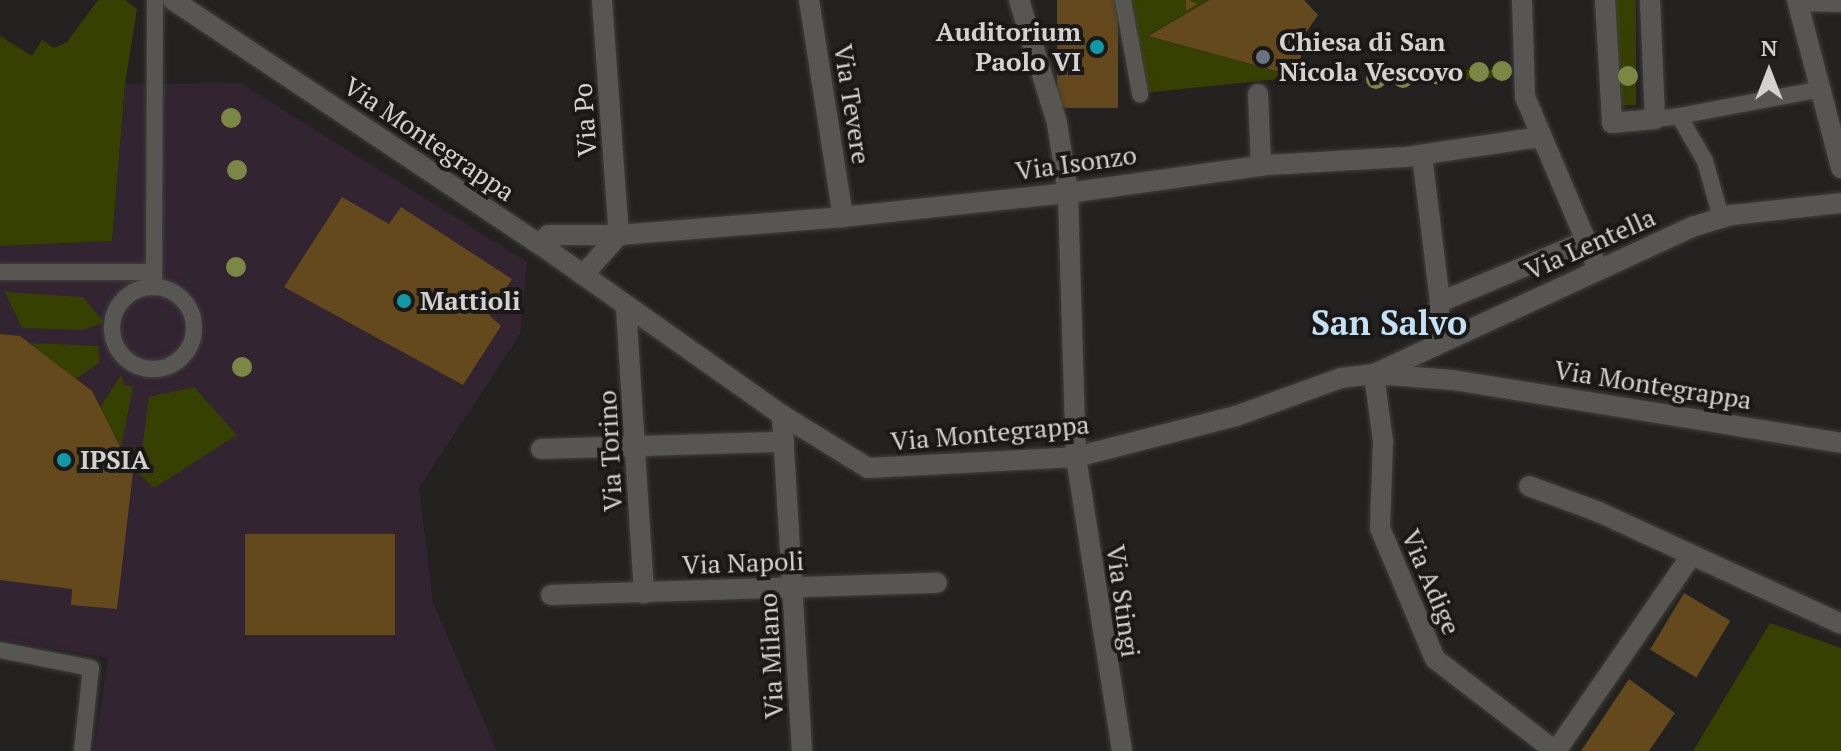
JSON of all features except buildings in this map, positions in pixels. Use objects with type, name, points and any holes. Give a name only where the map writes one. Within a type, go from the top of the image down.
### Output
[{"type":"street","name":"Via Montegrappa","points":[[173,0],[541,245],[782,415],[868,468],[1076,457],[1236,416],[1341,378],[1374,374],[1468,382],[1841,443]]},
{"type":"street","name":"Via Po","points":[[602,0],[619,235]]},
{"type":"street","name":"Via Tevere","points":[[809,0],[843,217]]},
{"type":"street","name":"Via Stingi","points":[[1019,0],[1057,123],[1068,193],[1076,457],[1122,751]]},
{"type":"street","points":[[1522,0],[1525,97],[1598,269]]},
{"type":"street","points":[[1605,0],[1612,123],[1655,119],[1650,0]]},
{"type":"street","points":[[1841,2],[1798,0],[1841,168]]},
{"type":"street","points":[[1258,94],[1261,166]]},
{"type":"street","name":"Via Isonzo","points":[[541,245],[548,235],[619,235],[843,217],[1068,193],[1261,166],[1422,155],[1540,137]]},
{"type":"street","points":[[1422,155],[1440,302],[1434,347]]},
{"type":"street","name":"Via Lentella","points":[[1374,374],[1598,269],[1721,217],[1841,203]]},
{"type":"street","points":[[583,275],[619,235]]},
{"type":"street","points":[[1440,302],[1588,240]]},
{"type":"street","name":"Via Torino","points":[[626,307],[644,593]]},
{"type":"street","name":"Via Adige","points":[[1374,374],[1383,441],[1380,528],[1435,659],[1555,751],[1691,556]]},
{"type":"street","name":"Via Milano","points":[[782,415],[802,751]]},
{"type":"street","points":[[541,449],[784,442]]},
{"type":"street","points":[[1529,486],[1599,512],[1841,624]]},
{"type":"street","name":"Via Napoli","points":[[551,595],[937,583]]},
{"type":"lane","points":[[154,279],[155,0]]},
{"type":"lane","points":[[1123,0],[1140,94]]},
{"type":"lane","points":[[1655,119],[1822,89]]},
{"type":"lane","points":[[1679,116],[1705,161],[1721,217]]},
{"type":"lane","points":[[0,272],[154,279],[180,296],[194,321],[194,335],[180,359],[154,369],[129,362],[113,341],[111,328],[119,303],[154,279]]},
{"type":"lane","points":[[0,650],[91,668],[82,751]]},
{"type":"shaded area","points":[[240,83],[527,262],[520,334],[419,488],[433,603],[497,751],[94,751],[108,658],[0,639],[0,246],[112,241],[125,84]]},
{"type":"green space","points":[[98,0],[125,0],[137,9],[125,84],[112,241],[0,246],[0,36],[32,56],[42,40],[54,48],[67,42]]},
{"type":"green space","points":[[1129,0],[1208,0],[1147,36],[1299,77],[1143,93]]},
{"type":"green space","points":[[1614,0],[1636,0],[1636,105],[1614,105]]},
{"type":"green space","points":[[1486,64],[1487,71],[1505,64],[1506,77],[1373,84],[1372,70],[1381,69],[1382,75],[1430,73],[1430,66],[1470,70],[1471,65]]},
{"type":"green space","points":[[5,292],[83,297],[104,322],[83,330],[22,328]]},
{"type":"green space","points":[[30,343],[98,346],[100,362],[76,379]]},
{"type":"green space","points":[[122,374],[124,385],[133,387],[121,447],[100,407]]},
{"type":"green space","points":[[194,387],[237,435],[154,488],[139,474],[149,397]]},
{"type":"green space","points":[[1770,623],[1841,648],[1841,751],[1693,751]]},
{"type":"place","name":"Auditorium Paolo VI","points":[[1097,47]]},
{"type":"place","name":"Chiesa di San Nicola Vescovo","points":[[1263,57]]},
{"type":"place","name":"Mattioli","points":[[404,301]]},
{"type":"place","name":"IPSIA","points":[[64,460]]},
{"type":"district","name":"San Salvo","points":[[1389,323]]}]
